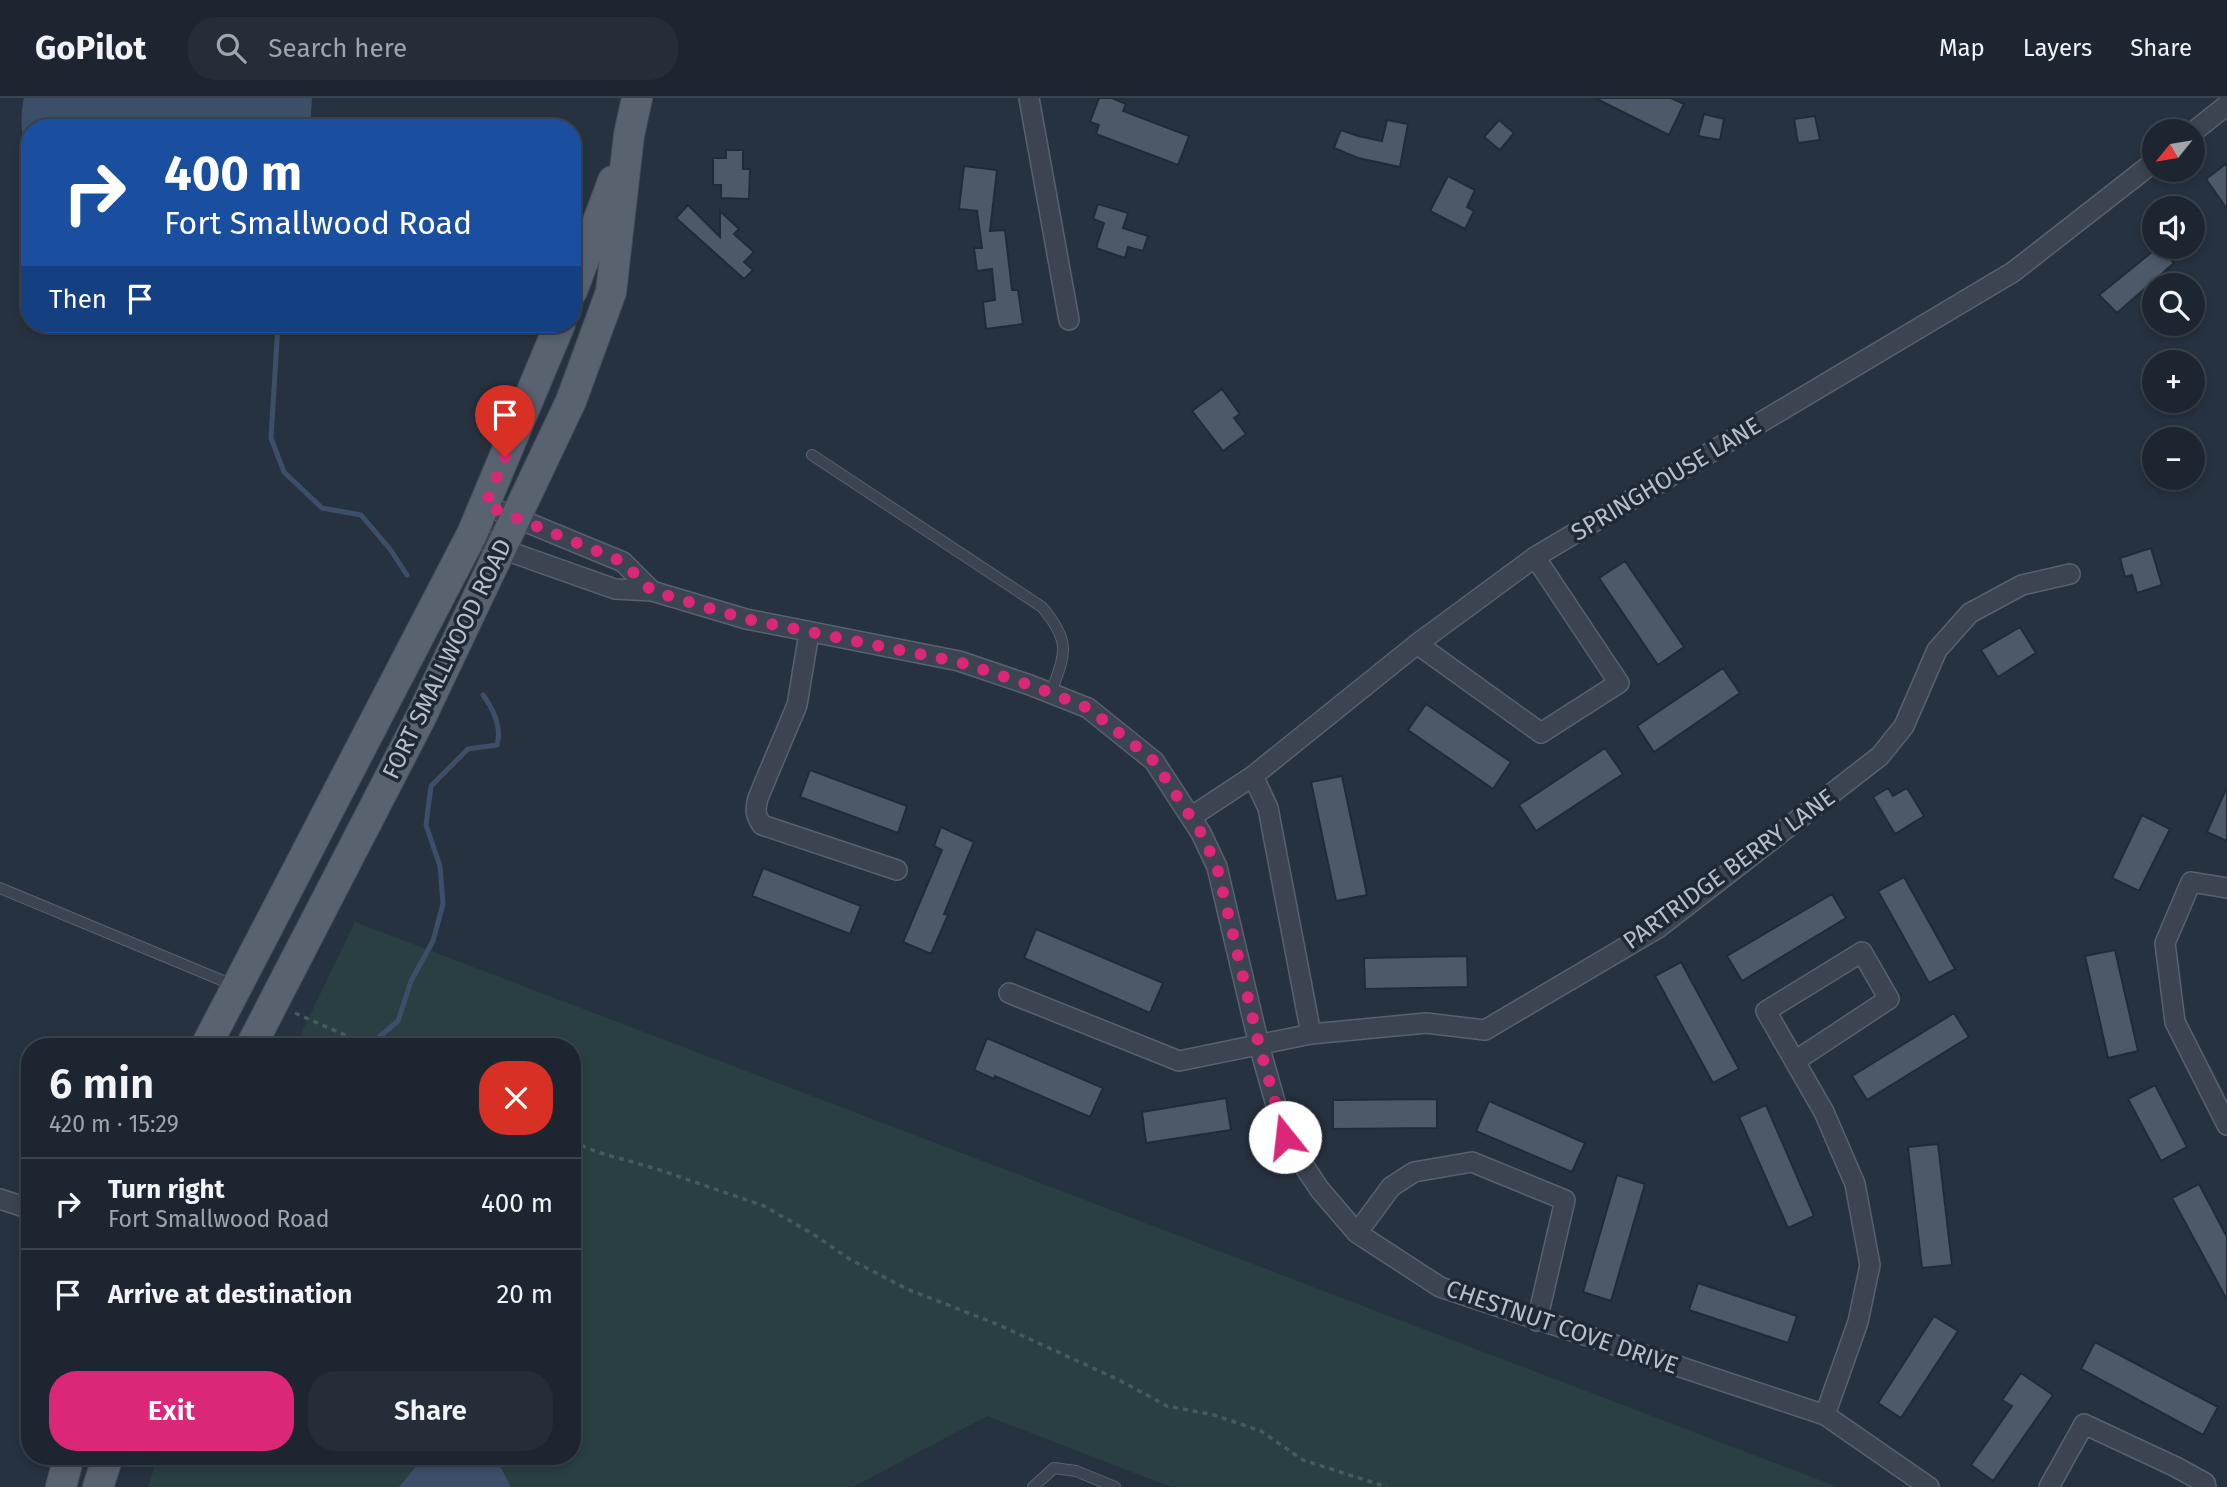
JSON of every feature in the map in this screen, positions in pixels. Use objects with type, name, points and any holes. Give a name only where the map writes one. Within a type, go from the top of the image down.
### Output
[{"type":"main road","name":"FORT SMALLWOOD ROAD","points":[[255,1038],[420,719],[570,401],[611,292],[633,100]]},
{"type":"main road","name":"FORT SMALLWOOD ROAD","points":[[581,266],[629,135]]},
{"type":"main road","name":"FORT SMALLWOOD ROAD","points":[[210,1038],[472,534],[556,333]]},
{"type":"main road","points":[[61,1487],[67,1465]]},
{"type":"main road","points":[[98,1487],[105,1465]]},
{"type":"street","points":[[1029,98],[1069,320]]},
{"type":"street","points":[[2205,122],[2227,105]]},
{"type":"street","name":"SPRINGHOUSE LANE","points":[[1191,817],[1253,776],[1417,644],[1535,556],[2012,272],[2142,171]]},
{"type":"street","name":"CHESTNUT COVE DRIVE","points":[[485,505],[623,562],[652,591]]},
{"type":"street","name":"CHESTNUT COVE DRIVE","points":[[472,534],[502,549],[615,589],[652,591],[746,619],[959,662],[1088,708],[1154,761],[1191,817],[1217,867],[1259,1045],[1285,1137],[1320,1190],[1357,1233],[1440,1287],[1825,1415],[1929,1487]]},
{"type":"street","points":[[1417,644],[1541,733],[1619,683],[1535,556]]},
{"type":"street","name":"PARTRIDGE BERRY LANE","points":[[1009,993],[1179,1061],[1311,1034],[1426,1023],[1485,1030],[1658,928],[1880,756],[1905,726],[1937,650],[1970,613],[2022,585],[2070,574]]},
{"type":"street","points":[[809,633],[797,705],[755,811],[762,825],[897,870]]},
{"type":"street","points":[[1253,776],[1268,808],[1311,1034]]},
{"type":"street","points":[[2227,888],[2191,882],[2165,943],[2175,1023],[2221,1094],[2227,1125]]},
{"type":"street","points":[[1795,1061],[1889,999],[1862,952],[1766,1011],[1824,1112],[1855,1185],[1870,1265],[1858,1322],[1825,1415]]},
{"type":"street","points":[[1357,1233],[1391,1187],[1414,1172],[1472,1162],[1565,1200],[1537,1321]]},
{"type":"street","points":[[0,1199],[21,1206]]},
{"type":"street","points":[[2049,1487],[2084,1424],[2176,1467],[2205,1483],[2206,1487]]},
{"type":"lane","points":[[812,454],[1042,607],[1055,622],[1066,653],[1051,693]]},
{"type":"lane","points":[[0,888],[237,986]]},
{"type":"lane","points":[[1033,1487],[1054,1468],[1076,1471],[1115,1487]]},
{"type":"path","points":[[273,1002],[352,1038]]},
{"type":"path","points":[[581,1145],[764,1206],[851,1260],[907,1289],[999,1325],[1119,1380],[1167,1406],[1214,1415],[1261,1431],[1303,1460],[1387,1487]]},
{"type":"green space","points":[[355,922],[1838,1487],[1171,1487],[987,1416],[853,1487],[511,1487],[500,1465],[581,1465],[581,1038],[299,1038]]},
{"type":"green space","points":[[155,1465],[417,1465],[399,1487],[148,1487]]},
{"type":"water","points":[[24,98],[312,98],[311,119],[22,119]]},
{"type":"water","points":[[417,1465],[500,1465],[511,1487],[399,1487]]},
{"type":"building","points":[[1099,98],[1112,98],[1126,104],[1123,111],[1189,136],[1178,165],[1096,134],[1099,125],[1090,122]]},
{"type":"building","points":[[1595,98],[1671,98],[1684,104],[1669,135]]},
{"type":"building","points":[[1704,114],[1724,119],[1720,140],[1698,136]]},
{"type":"building","points":[[1815,116],[1820,140],[1798,143],[1794,119]]},
{"type":"building","points":[[1387,120],[1408,124],[1400,167],[1358,158],[1334,148],[1341,130],[1382,141]]},
{"type":"building","points":[[1499,120],[1514,133],[1500,150],[1484,137]]},
{"type":"building","points":[[726,150],[743,150],[743,169],[750,169],[749,199],[721,198],[721,185],[713,185],[713,158],[726,158]]},
{"type":"building","points":[[2227,163],[2227,209],[2206,179]]},
{"type":"building","points":[[964,166],[997,170],[990,231],[1005,230],[1012,290],[1018,290],[1023,324],[986,329],[983,302],[995,300],[992,269],[977,271],[974,248],[982,248],[977,211],[959,209]]},
{"type":"building","points":[[1448,176],[1475,190],[1467,207],[1474,211],[1465,229],[1430,211]]},
{"type":"building","points":[[1098,204],[1128,213],[1123,228],[1148,236],[1143,251],[1128,247],[1125,258],[1096,248],[1104,223],[1093,219]]},
{"type":"building","points":[[688,205],[720,237],[720,211],[739,229],[734,234],[754,252],[744,262],[753,270],[744,279],[676,218]]},
{"type":"building","points":[[2143,259],[2170,259],[2174,263],[2163,273],[2142,273],[2142,291],[2117,313],[2099,295]]},
{"type":"building","points":[[1222,389],[1240,414],[1234,418],[1246,434],[1223,451],[1192,411]]},
{"type":"building","points":[[2151,548],[2162,585],[2137,593],[2132,575],[2125,577],[2120,558]]},
{"type":"building","points":[[1625,561],[1684,647],[1658,665],[1599,578]]},
{"type":"building","points":[[2020,627],[2036,653],[1998,677],[1981,650]]},
{"type":"building","points":[[1723,668],[1740,693],[1654,752],[1637,726]]},
{"type":"building","points":[[1426,704],[1511,762],[1493,789],[1408,730]]},
{"type":"building","points":[[1605,748],[1623,774],[1536,831],[1519,805]]},
{"type":"building","points":[[810,770],[907,806],[898,833],[800,797]]},
{"type":"building","points":[[1342,776],[1367,895],[1336,901],[1311,782]]},
{"type":"building","points":[[2227,787],[2227,841],[2207,832]]},
{"type":"building","points":[[1888,788],[1893,796],[1907,788],[1924,816],[1895,834],[1873,797]]},
{"type":"building","points":[[2142,815],[2170,829],[2139,891],[2112,878]]},
{"type":"building","points":[[941,827],[974,842],[944,914],[948,915],[931,954],[903,942],[942,850],[934,846]]},
{"type":"building","points":[[763,868],[861,906],[850,934],[752,896]]},
{"type":"building","points":[[1904,877],[1955,969],[1929,983],[1878,891]]},
{"type":"building","points":[[1832,894],[1846,918],[1742,981],[1727,956]]},
{"type":"building","points":[[1036,929],[1163,983],[1150,1013],[1024,958]]},
{"type":"building","points":[[2115,950],[2138,1051],[2108,1058],[2085,956]]},
{"type":"building","points":[[1467,956],[1468,987],[1365,989],[1364,958]]},
{"type":"building","points":[[1681,962],[1739,1069],[1713,1083],[1655,976]]},
{"type":"building","points":[[1954,1013],[1969,1037],[1867,1100],[1852,1076]]},
{"type":"building","points":[[987,1038],[1103,1088],[1090,1117],[995,1076],[994,1079],[974,1070]]},
{"type":"building","points":[[2155,1085],[2187,1147],[2161,1161],[2128,1099]]},
{"type":"building","points":[[1226,1098],[1231,1130],[1146,1143],[1142,1112]]},
{"type":"building","points":[[1437,1099],[1437,1128],[1333,1129],[1333,1100]]},
{"type":"building","points":[[1489,1101],[1585,1143],[1572,1172],[1476,1131]]},
{"type":"building","points":[[1766,1105],[1814,1216],[1788,1228],[1739,1117]]},
{"type":"building","points":[[1938,1144],[1952,1265],[1922,1268],[1908,1147]]},
{"type":"building","points":[[1617,1175],[1645,1184],[1611,1301],[1583,1292]]},
{"type":"building","points":[[2199,1184],[2227,1237],[2227,1300],[2172,1198]]},
{"type":"building","points":[[1698,1283],[1797,1316],[1788,1343],[1689,1310]]},
{"type":"building","points":[[1934,1316],[1958,1331],[1901,1418],[1878,1403]]},
{"type":"building","points":[[2095,1342],[2218,1407],[2203,1435],[2081,1369]]},
{"type":"building","points":[[2021,1373],[2053,1395],[1993,1481],[1971,1465],[2012,1406],[2002,1400]]},
{"type":"waterway","points":[[277,333],[271,438],[284,472],[322,508],[361,515],[390,549],[407,575]]},
{"type":"waterway","points":[[379,1037],[398,1021],[411,981],[433,941],[443,904],[440,866],[426,825],[431,786],[468,749],[497,745],[496,719],[483,695]]},
{"type":"route","points":[[505,457],[485,505],[623,562],[652,591],[746,619],[959,662],[1030,685],[1088,708],[1154,761],[1201,833],[1217,867],[1259,1045],[1285,1137]]}]
